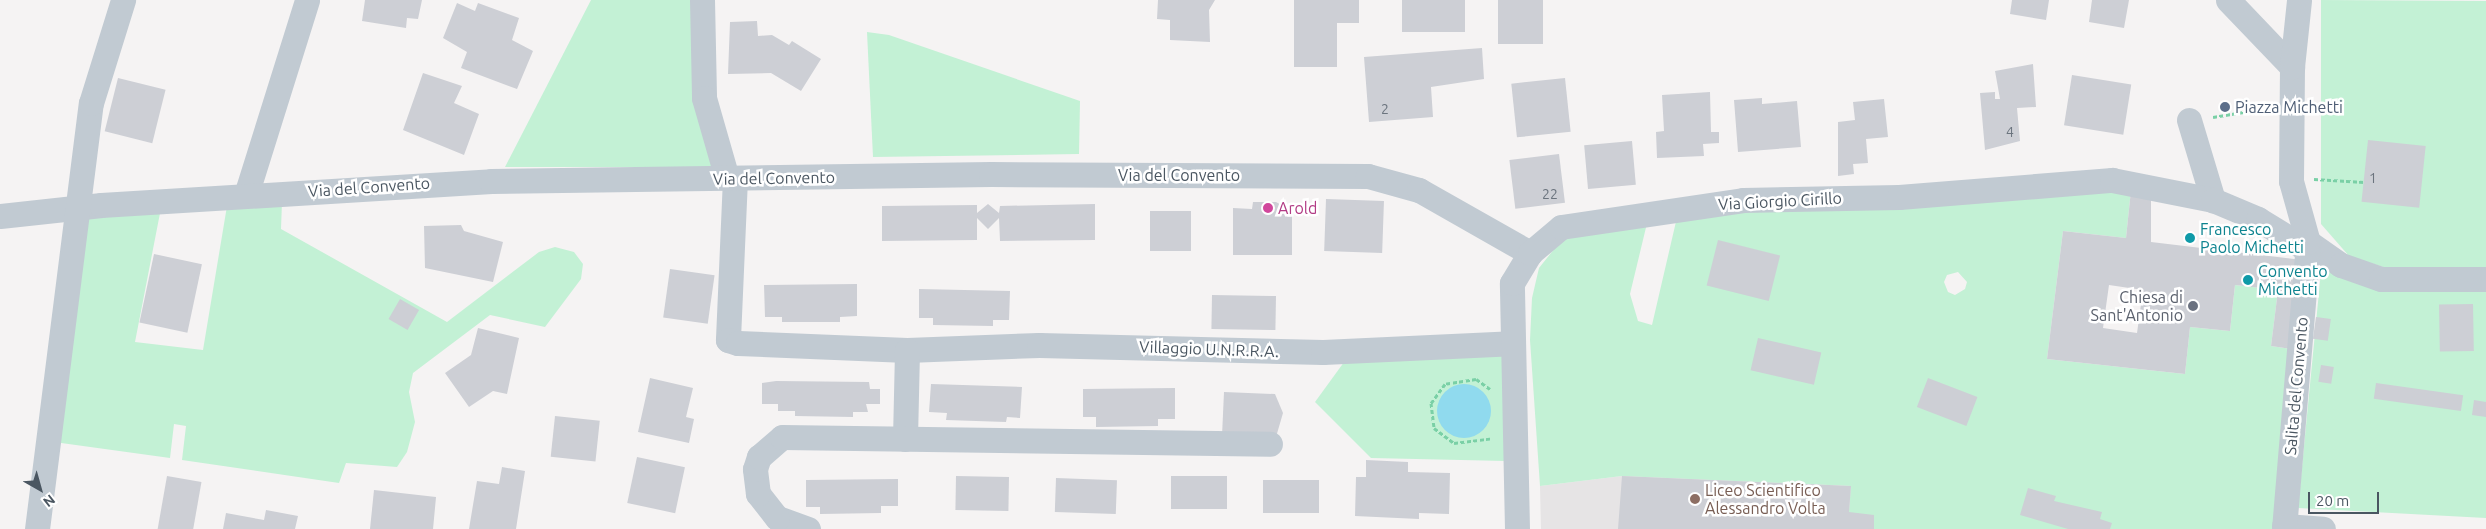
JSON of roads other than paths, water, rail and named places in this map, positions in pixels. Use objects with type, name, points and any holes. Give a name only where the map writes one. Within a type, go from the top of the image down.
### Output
[{"type":"street","points":[[37,529],[91,103],[123,0]]},
{"type":"street","points":[[246,195],[307,0]]},
{"type":"street","points":[[702,0],[704,98],[731,178]]},
{"type":"street","points":[[2228,0],[2292,67]]},
{"type":"street","points":[[2298,0],[2292,67],[2291,181],[2308,242],[2341,265],[2381,279],[2486,279]]},
{"type":"street","points":[[2189,120],[2213,200]]},
{"type":"street","name":"Via del Convento","points":[[0,216],[78,207],[433,183],[731,178],[1368,176],[1419,190],[1530,253]]},
{"type":"street","name":"Villaggio U.N.R.R.A.","points":[[731,178],[728,340],[908,350],[1039,344],[1323,352],[1511,343]]},
{"type":"street","name":"Via Giorgio Cirillo","points":[[1516,529],[1511,343],[1512,283],[1530,253],[1561,227],[1743,200],[1899,197],[2112,180],[2213,200],[2258,219],[2300,245],[2308,242]]},
{"type":"street","name":"Salita del Convento","points":[[2284,528],[2308,242]]},
{"type":"street","points":[[906,439],[908,350]]},
{"type":"street","points":[[808,529],[777,518],[758,494],[754,469],[769,445],[782,437],[1270,444]]},
{"type":"street","points":[[2284,528],[2322,529]]},
{"type":"water","points":[[1459,384],[1469,384],[1479,388],[1487,396],[1491,411],[1487,426],[1479,434],[1469,438],[1459,438],[1449,434],[1441,426],[1437,416],[1437,406],[1441,396],[1449,388]]},
{"type":"place","name":"Piazza Michetti","points":[[2225,107]]},
{"type":"place","name":"Arold","points":[[1268,208]]},
{"type":"place","name":"Francesco Paolo Michetti","points":[[2190,238]]},
{"type":"place","name":"Convento Michetti","points":[[2248,280]]},
{"type":"place","name":"Chiesa di Sant'Antonio","points":[[2193,306]]},
{"type":"place","name":"Liceo Scientifico Alessandro Volta","points":[[1695,499]]}]
